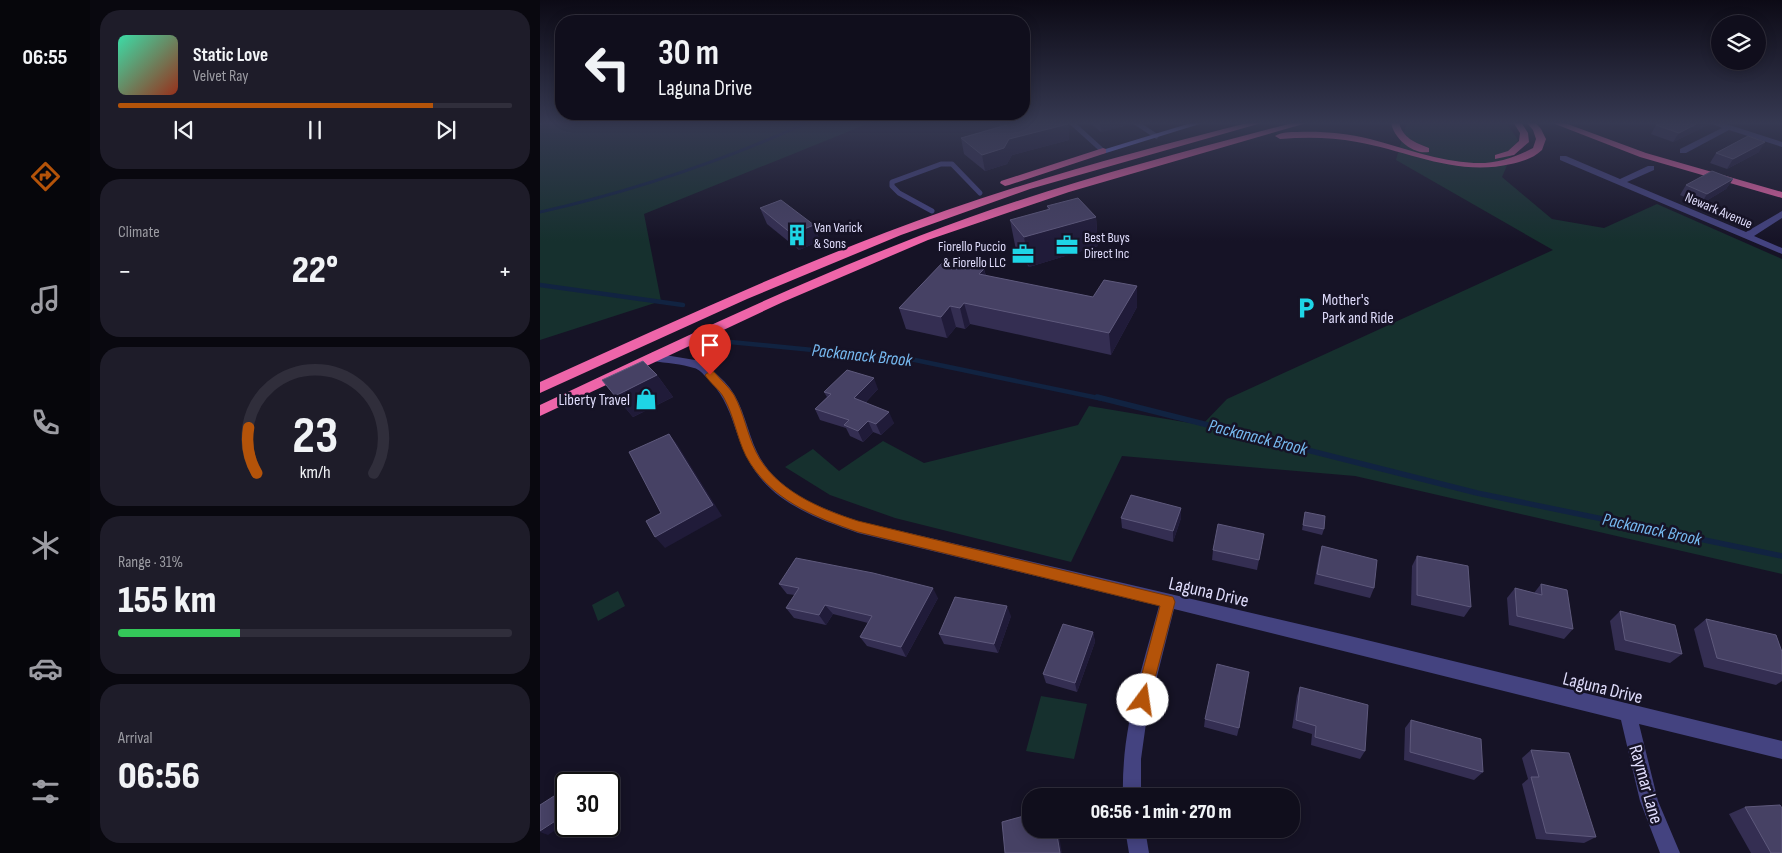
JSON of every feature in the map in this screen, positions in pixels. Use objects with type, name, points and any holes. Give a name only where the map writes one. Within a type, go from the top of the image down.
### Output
[{"type":"highway","points":[[540,388],[779,280],[863,238],[1068,162]]},
{"type":"highway","points":[[779,280],[910,227],[1025,187],[1110,162]]},
{"type":"highway","points":[[540,411],[708,331],[836,274],[962,224],[1073,186],[1158,162]]},
{"type":"highway","points":[[1445,162],[1467,165],[1495,165],[1512,162]]},
{"type":"highway","points":[[1667,162],[1782,195]]},
{"type":"street","name":"Newark Avenue","points":[[1572,162],[1782,251]]},
{"type":"street","points":[[1620,182],[1651,168]]},
{"type":"street","points":[[1747,236],[1782,214]]},
{"type":"street","points":[[653,357],[700,365],[708,331]]},
{"type":"street","name":"Laguna Drive","points":[[700,365],[722,386],[729,396],[751,454],[764,473],[798,502],[825,516],[858,527],[1346,643],[1782,750]]},
{"type":"street","points":[[1132,788],[1132,759],[1138,716],[1168,602]]},
{"type":"street","name":"Raymar Lane","points":[[1628,713],[1649,801],[1670,853]]},
{"type":"street","points":[[1137,838],[1139,853]]},
{"type":"lane","points":[[932,211],[899,193],[892,186],[892,182],[941,164],[952,164],[980,193]]},
{"type":"green space","points":[[540,162],[773,162],[644,214],[661,301],[540,340]]},
{"type":"green space","points":[[1399,162],[1509,162],[1502,177],[1552,219],[1604,228],[1657,204],[1782,259],[1782,574],[1355,476],[1122,456],[1071,562],[895,518],[830,495],[785,467],[813,449],[839,471],[883,441],[924,463],[1078,425],[1089,406],[1202,425],[1227,399],[1553,250]]},
{"type":"green space","points":[[618,591],[625,606],[598,621],[592,605]]},
{"type":"green space","points":[[1041,696],[1087,704],[1074,759],[1026,751]]},
{"type":"building","points":[[1712,171],[1733,179],[1707,194],[1686,185]]},
{"type":"building","points":[[1078,198],[1096,217],[1024,237],[1010,220],[1050,209],[1047,206]]},
{"type":"building","points":[[781,200],[814,225],[792,234],[760,208]]},
{"type":"building","points":[[944,261],[984,269],[979,274],[1093,297],[1104,280],[1137,286],[1109,333],[964,303],[960,308],[950,306],[941,317],[899,308]]},
{"type":"building","points":[[643,361],[657,375],[615,396],[602,380]]},
{"type":"building","points":[[847,370],[874,378],[854,398],[889,412],[876,424],[868,421],[858,431],[844,425],[849,420],[815,409],[831,394],[824,392]]},
{"type":"building","points":[[669,434],[713,505],[655,537],[646,521],[661,513],[629,452]]},
{"type":"building","points":[[1131,495],[1181,508],[1173,531],[1121,518]]},
{"type":"building","points":[[1305,512],[1325,516],[1324,529],[1303,525]]},
{"type":"building","points":[[1218,524],[1264,534],[1259,560],[1213,550]]},
{"type":"building","points":[[1322,546],[1377,560],[1374,588],[1317,574]]},
{"type":"building","points":[[1417,556],[1468,566],[1471,607],[1417,595]]},
{"type":"building","points":[[796,558],[873,573],[933,588],[901,647],[860,637],[872,616],[825,605],[819,615],[786,608],[799,588],[779,584]]},
{"type":"building","points":[[1541,584],[1567,590],[1573,629],[1517,616],[1515,588],[1542,595]]},
{"type":"building","points":[[955,597],[1007,606],[994,644],[939,634]]},
{"type":"building","points":[[1620,611],[1675,625],[1682,654],[1625,640]]},
{"type":"building","points":[[1706,619],[1776,635],[1782,652],[1782,674],[1717,658]]},
{"type":"building","points":[[1063,624],[1093,632],[1075,683],[1043,674]]},
{"type":"building","points":[[1217,664],[1249,672],[1239,728],[1205,719]]},
{"type":"building","points":[[1300,687],[1368,705],[1365,751],[1315,737],[1316,726],[1296,720]]},
{"type":"building","points":[[1411,720],[1481,739],[1483,772],[1410,752]]},
{"type":"building","points":[[1531,750],[1569,753],[1596,837],[1546,833],[1531,777],[1539,777]]},
{"type":"building","points":[[555,795],[555,821],[540,831],[540,805]]},
{"type":"building","points":[[1780,805],[1782,808],[1782,853],[1771,853],[1745,807]]},
{"type":"building","points":[[1022,816],[1022,838],[1058,838],[1060,853],[1005,853],[1002,822]]},
{"type":"waterway","points":[[540,212],[643,185],[711,162]]},
{"type":"waterway","name":"Packanack Brook","points":[[540,285],[683,305]]},
{"type":"waterway","name":"Packanack Brook","points":[[730,342],[915,360],[1103,399]]},
{"type":"waterway","name":"Packanack Brook","points":[[1097,397],[1477,493],[1782,556]]},
{"type":"place","name":"Van Varick & Sons","points":[[797,235]]},
{"type":"place","name":"Best Buys Direct Inc","points":[[1067,245]]},
{"type":"place","name":"Fiorello Puccio & Fiorello LLC","points":[[1023,254]]},
{"type":"place","name":"Mother's Park and Ride","points":[[1306,308]]},
{"type":"place","name":"Liberty Travel","points":[[646,399]]},
{"type":"route","points":[[710,375],[722,386],[729,396],[751,454],[764,473],[798,502],[825,516],[858,527],[1168,602],[1143,700]]}]
